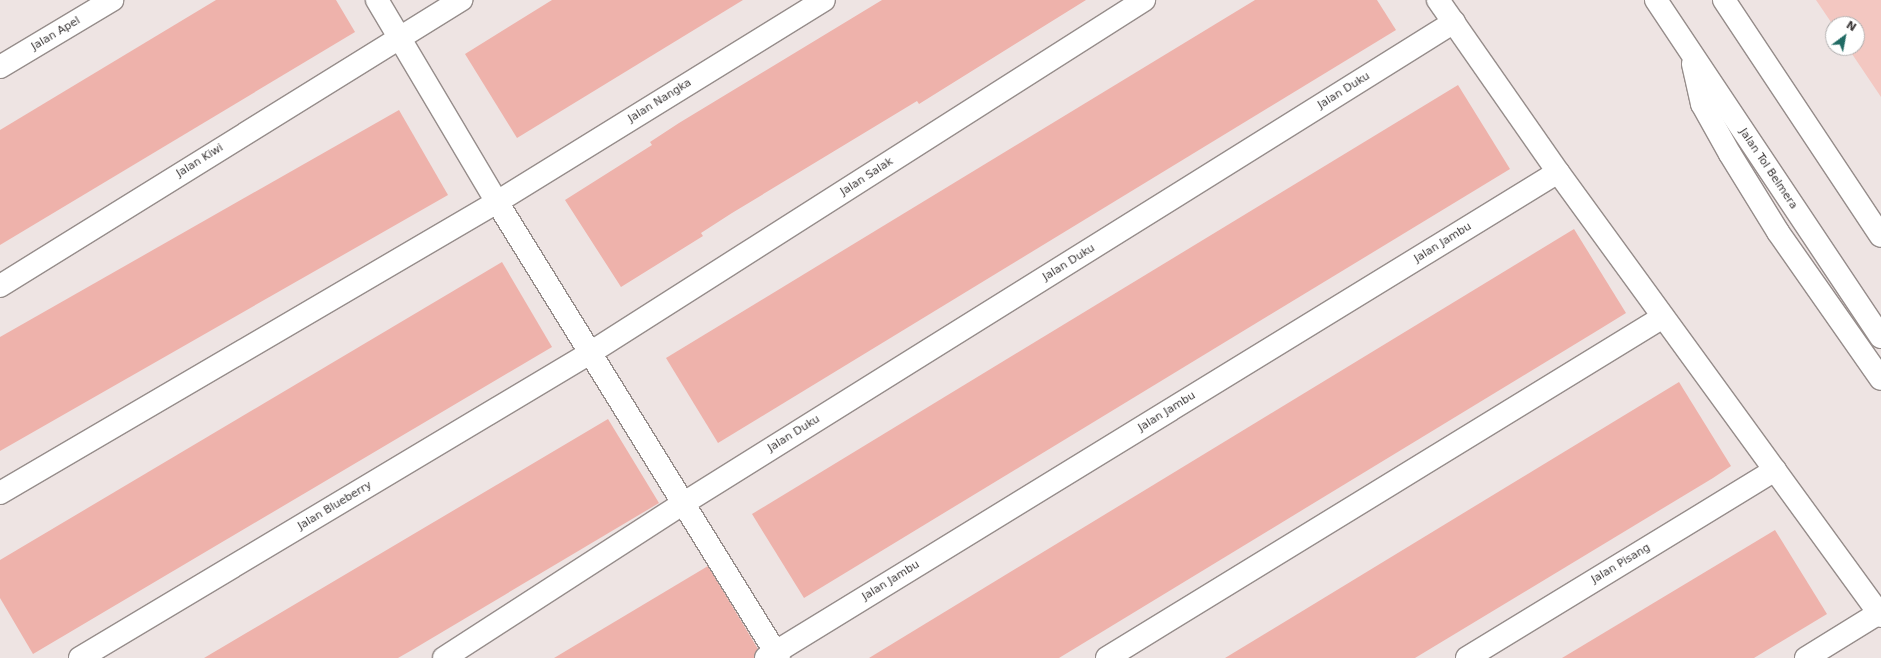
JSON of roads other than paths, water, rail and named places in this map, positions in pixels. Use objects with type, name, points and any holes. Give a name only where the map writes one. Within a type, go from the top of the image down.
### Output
[{"type":"main road","name":"Jalan Apel","points":[[0,67],[112,0]]},
{"type":"main road","points":[[377,0],[496,202],[684,503],[774,656]]},
{"type":"main road","name":"Jalan Kiwi","points":[[0,286],[461,0]]},
{"type":"main road","name":"Jalan Nangka","points":[[0,493],[496,202],[824,0]]},
{"type":"main road","name":"Jalan Salak","points":[[590,353],[1144,0]]},
{"type":"main road","points":[[1438,0],[1558,172],[1880,614],[1806,658]]},
{"type":"main road","name":"Jalan Tol Belmera","points":[[1656,0],[1881,337]]},
{"type":"main road","points":[[1724,0],[1881,236]]},
{"type":"main road","name":"Jalan Duku","points":[[444,658],[684,503],[1454,22]]},
{"type":"main road","points":[[1689,50],[1702,104],[1730,154],[1778,232],[1881,379]]},
{"type":"main road","name":"Jalan Jambu","points":[[774,656],[1558,172]]},
{"type":"main road","points":[[1107,658],[1663,317]]},
{"type":"main road","name":"Jalan Blueberry","points":[[80,658],[590,353]]},
{"type":"main road","name":"Jalan Pisang","points":[[1466,658],[1775,470]]}]
